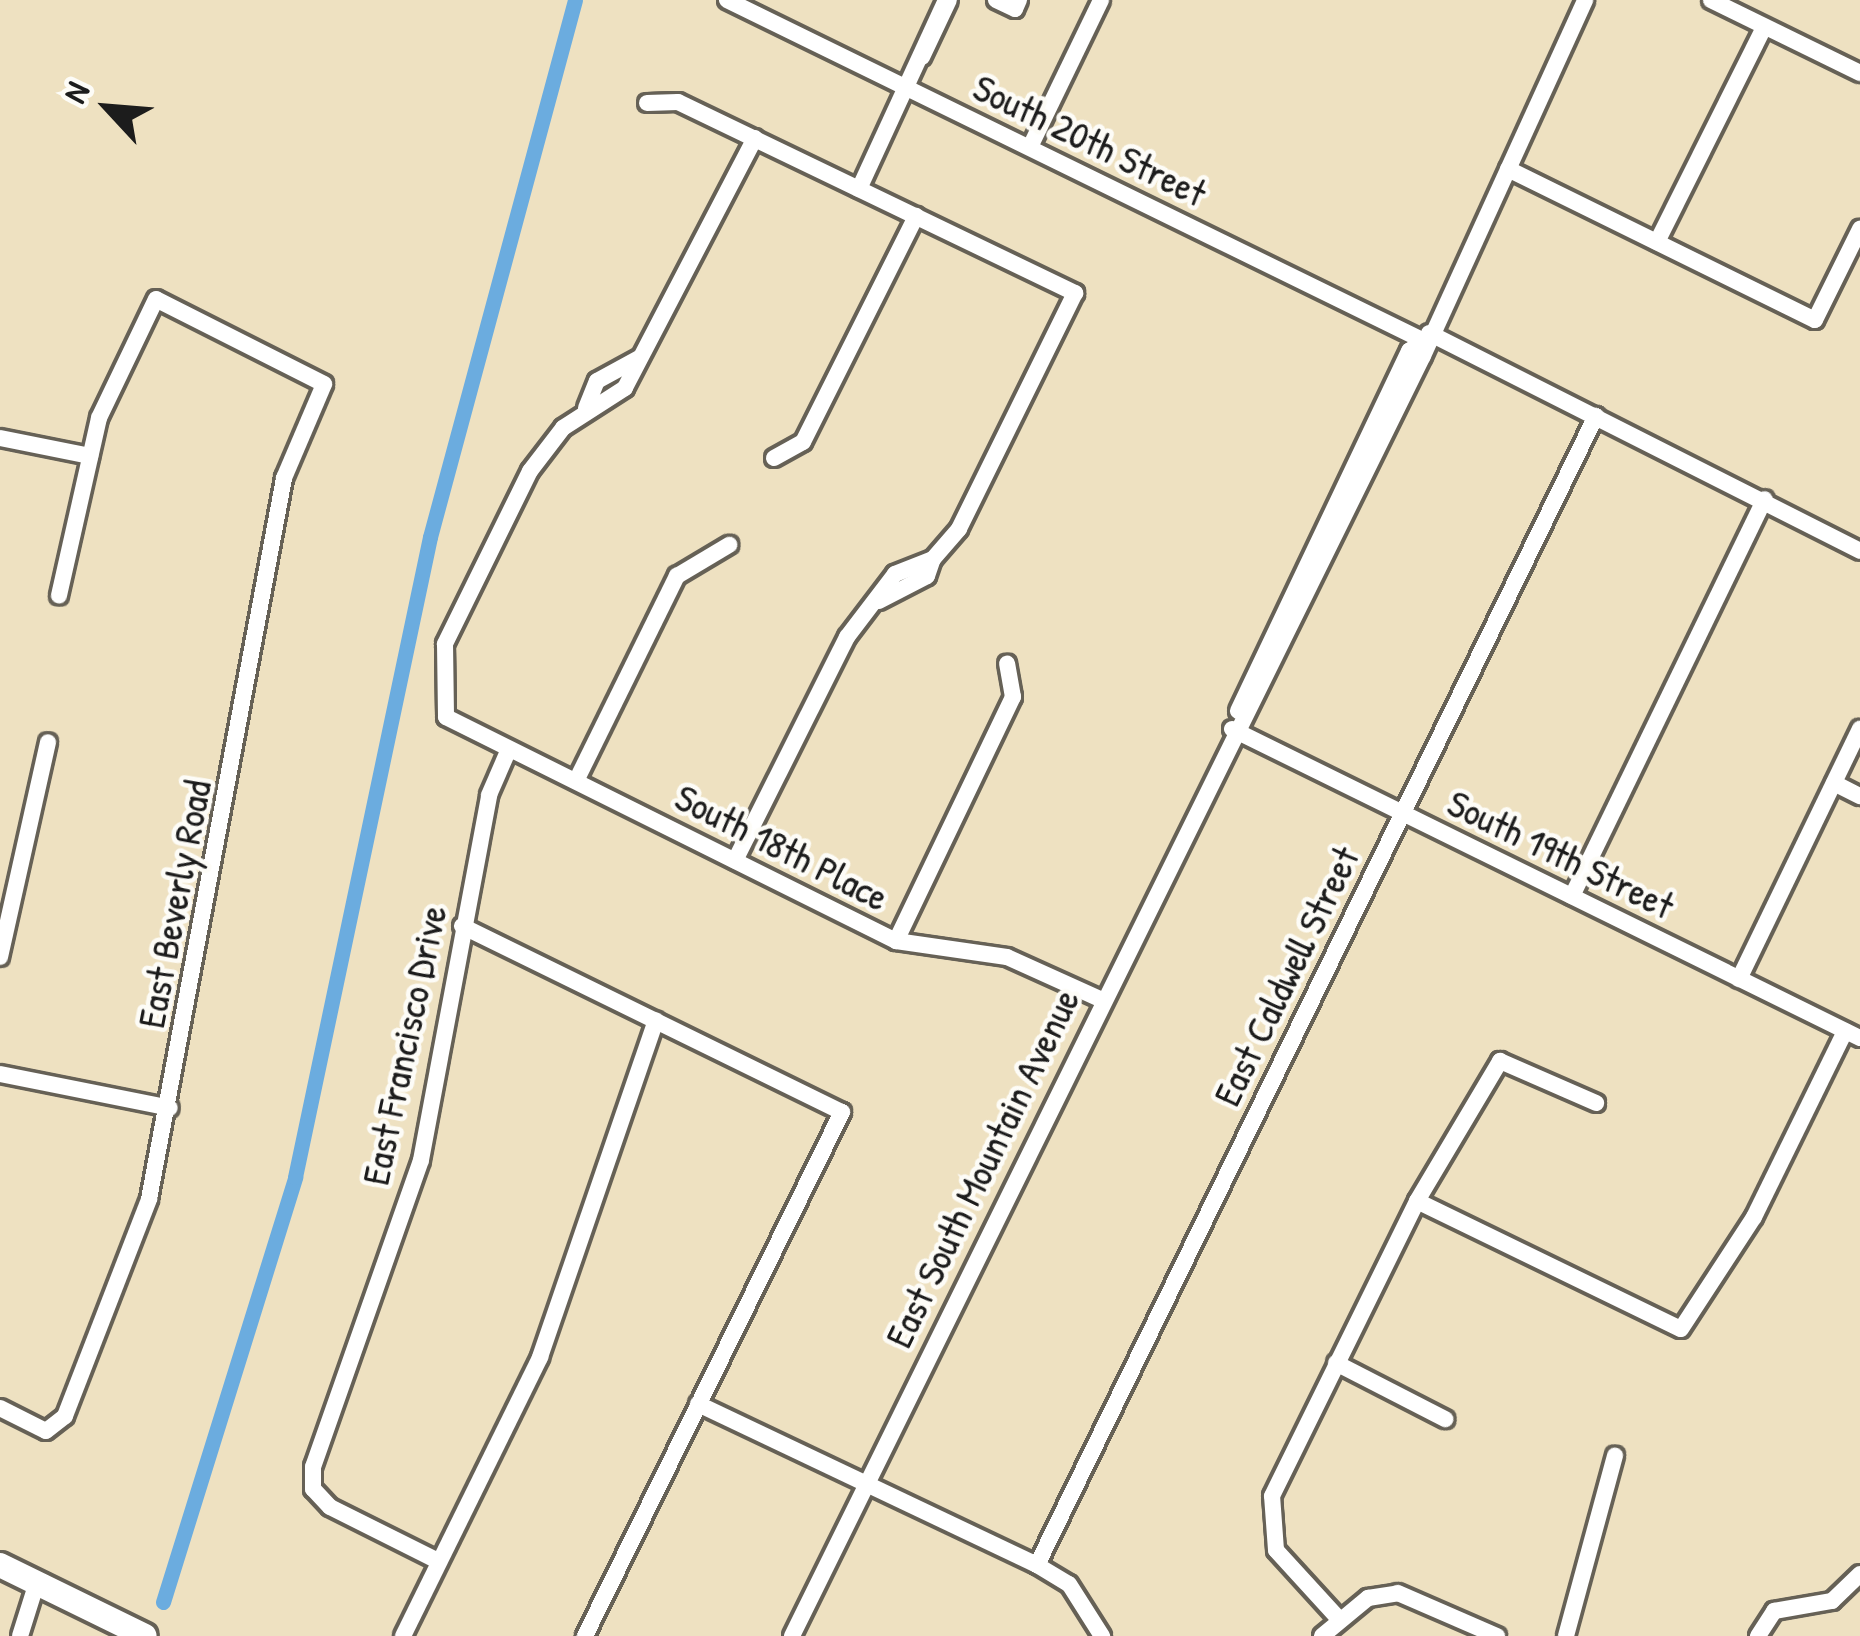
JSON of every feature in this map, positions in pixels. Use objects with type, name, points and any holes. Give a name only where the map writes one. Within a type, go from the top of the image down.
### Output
[{"type":"main road","points":[[0,1564],[145,1636]]},
{"type":"street","name":"South 20th Street","points":[[727,0],[1596,416],[1860,551]]},
{"type":"street","points":[[859,189],[922,56],[933,52],[948,0]]},
{"type":"street","points":[[995,0],[1015,9],[1019,0]]},
{"type":"street","points":[[1030,147],[1101,0]]},
{"type":"street","name":"East South Mountain Avenue","points":[[792,1636],[1232,729],[1408,352],[1427,337],[1585,0]]},
{"type":"street","points":[[1711,0],[1860,73]]},
{"type":"street","points":[[1657,242],[1764,27]]},
{"type":"street","points":[[647,104],[678,102],[1075,293],[959,529],[932,559],[927,577],[878,601],[847,637],[735,860]]},
{"type":"street","name":"South 18th Place","points":[[755,138],[626,388],[586,409],[530,471],[445,644],[446,717],[896,940],[1007,957],[1100,999]]},
{"type":"street","points":[[1508,169],[1814,320],[1860,229]]},
{"type":"street","points":[[773,458],[802,442],[916,216]]},
{"type":"street","name":"East Beverly Road","points":[[0,1408],[56,1426],[124,1276],[170,1108],[284,478],[324,384],[156,299],[118,360],[90,456]]},
{"type":"street","name":"East Caldwell Street","points":[[1037,1565],[1596,416]]},
{"type":"street","points":[[0,438],[90,456],[58,596]]},
{"type":"street","points":[[1572,896],[1765,499]]},
{"type":"street","points":[[576,781],[677,576],[729,544]]},
{"type":"street","points":[[896,940],[1013,697],[1007,664]]},
{"type":"street","name":"South 19th Street","points":[[1232,729],[1852,1035]]},
{"type":"street","points":[[1739,979],[1860,729]]},
{"type":"street","points":[[0,957],[48,742]]},
{"type":"street","name":"East Francisco Drive","points":[[438,1561],[313,1489],[421,1160],[462,926],[509,749]]},
{"type":"street","points":[[1834,783],[1860,796]]},
{"type":"street","points":[[462,926],[842,1112],[585,1636]]},
{"type":"street","points":[[403,1636],[540,1357],[656,1020]]},
{"type":"street","points":[[1417,1201],[1682,1329],[1754,1217],[1852,1035]]},
{"type":"street","points":[[1338,1618],[1287,1568],[1268,1523],[1336,1363],[1417,1201],[1500,1061],[1596,1103]]},
{"type":"street","points":[[0,1074],[170,1108]]},
{"type":"street","points":[[1336,1363],[1445,1419]]},
{"type":"street","points":[[698,1404],[1037,1565],[1069,1584],[1102,1636]]},
{"type":"street","points":[[1566,1636],[1615,1456]]},
{"type":"street","points":[[1758,1636],[1774,1611],[1832,1601],[1860,1574]]},
{"type":"street","points":[[20,1636],[37,1582]]},
{"type":"street","points":[[1322,1636],[1338,1618],[1399,1593],[1497,1636]]},
{"type":"waterway","points":[[163,1602],[295,1177],[430,537],[575,0]]}]
